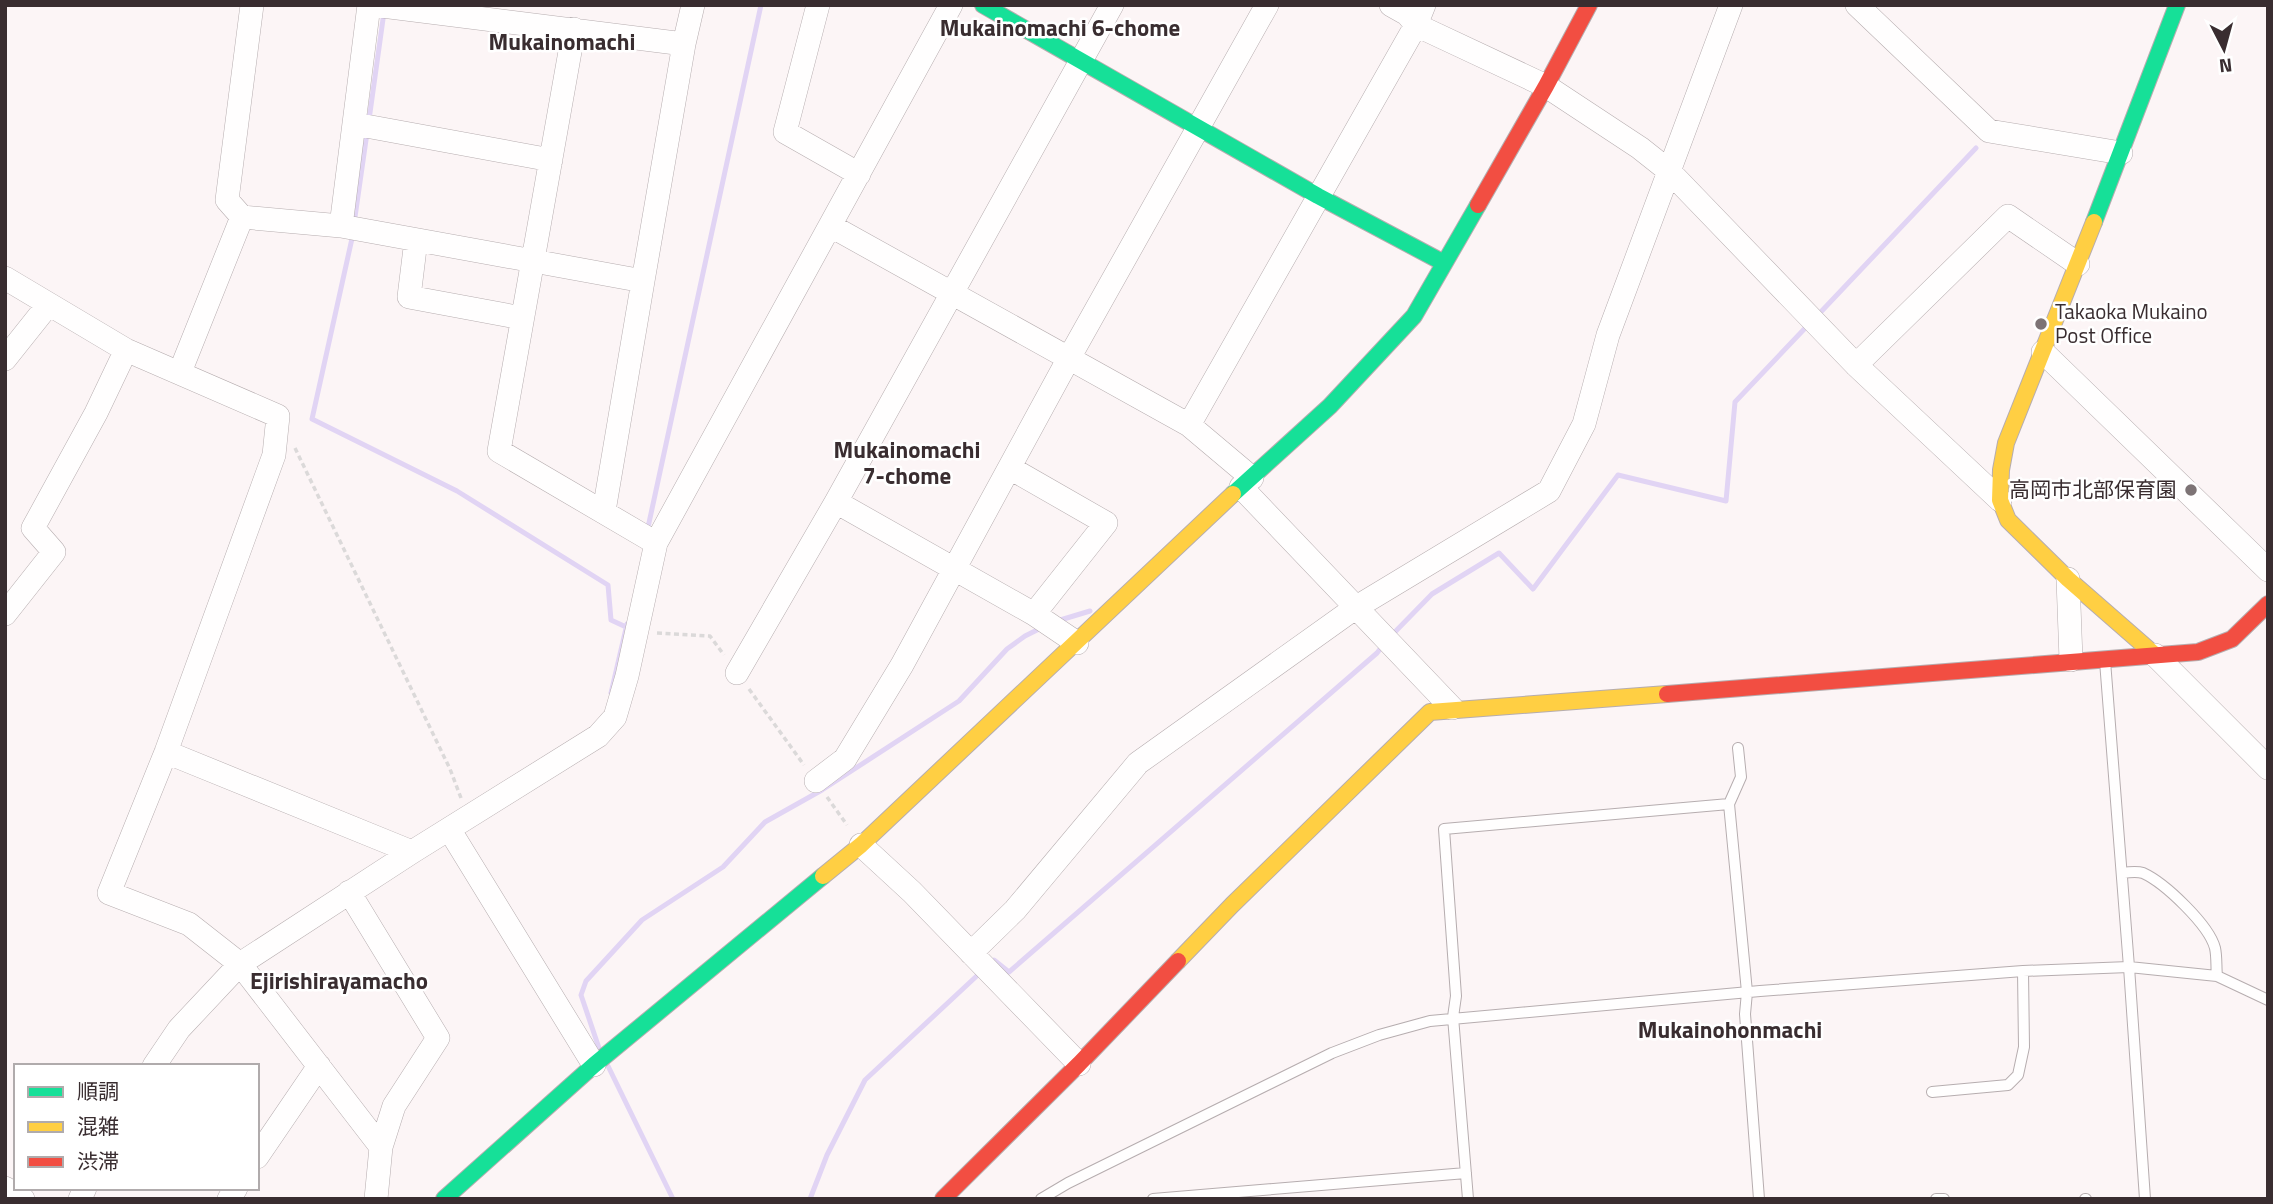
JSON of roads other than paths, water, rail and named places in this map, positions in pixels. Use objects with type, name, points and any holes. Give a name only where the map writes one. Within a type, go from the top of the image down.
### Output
[{"type":"street","points":[[252,5],[227,200],[242,217],[352,228],[643,281]]},
{"type":"street","points":[[352,228],[372,5],[684,44]]},
{"type":"street","points":[[604,511],[684,44],[694,5]]},
{"type":"street","points":[[818,5],[785,132],[859,174]]},
{"type":"street","points":[[155,1064],[179,1029],[240,964],[349,892],[598,736],[615,717],[627,676],[656,543],[951,5]]},
{"type":"street","points":[[983,5],[1198,129],[1444,263]]},
{"type":"street","points":[[737,673],[836,502],[1112,5]]},
{"type":"street","points":[[816,780],[845,759],[902,665],[1069,358],[1267,5]]},
{"type":"street","points":[[1391,5],[1407,14],[1420,15],[1546,86],[1640,148],[1669,171],[1856,365],[2000,500]]},
{"type":"street","points":[[444,1199],[594,1065],[861,845],[1330,406],[1414,316],[1546,86],[1588,5]]},
{"type":"street","points":[[971,953],[1015,911],[1138,763],[1355,608],[1549,491],[1584,424],[1608,335],[1731,5]]},
{"type":"street","points":[[1857,5],[1989,131],[2121,153]]},
{"type":"street","points":[[2177,5],[2006,443],[2001,470],[2000,500],[2008,520],[2068,579],[2155,655],[2268,768]]},
{"type":"street","points":[[1189,425],[1420,15]]},
{"type":"street","points":[[574,29],[499,450],[656,543]]},
{"type":"street","points":[[363,126],[551,160]]},
{"type":"street","points":[[1856,365],[2008,216],[2078,264]]},
{"type":"street","points":[[180,372],[242,217]]},
{"type":"street","points":[[831,226],[1189,425],[1247,482],[1355,608],[1452,708]]},
{"type":"street","points":[[416,240],[409,297],[522,318]]},
{"type":"street","points":[[5,278],[126,350],[278,416],[274,455],[166,752],[109,893],[189,924],[240,964],[381,1147]]},
{"type":"street","points":[[5,359],[48,305]]},
{"type":"street","points":[[5,614],[54,552],[33,528],[96,413],[126,350]]},
{"type":"street","points":[[2043,352],[2268,570]]},
{"type":"street","points":[[1010,468],[1106,523],[1034,614]]},
{"type":"street","points":[[836,502],[1034,614],[1077,643]]},
{"type":"street","points":[[2068,579],[2071,660]]},
{"type":"street","points":[[943,1199],[1079,1064],[1232,905],[1430,712],[1452,708],[2198,652],[2232,639],[2268,604]]},
{"type":"street","points":[[166,752],[412,852]]},
{"type":"street","points":[[458,823],[594,1065]]},
{"type":"street","points":[[861,845],[912,892],[1079,1064]]},
{"type":"street","points":[[349,892],[438,1038],[394,1106],[381,1147],[376,1199]]},
{"type":"street","points":[[259,1154],[319,1066]]},
{"type":"street","points":[[5,1188],[23,1199]]},
{"type":"lane","points":[[2104,658],[2145,1198],[2132,1199]]},
{"type":"lane","points":[[1738,748],[1741,777],[1729,804],[1747,992],[1745,1014],[1759,1199]]},
{"type":"lane","points":[[1468,1199],[1453,1017],[1456,996],[1444,829],[1729,804]]},
{"type":"lane","points":[[2122,873],[2140,872],[2148,876],[2194,916],[2214,947],[2217,976]]},
{"type":"lane","points":[[1041,1199],[1068,1182],[1332,1053],[1379,1035],[1453,1017],[2023,971],[2129,967],[2217,976],[2268,1000]]},
{"type":"lane","points":[[1931,1092],[2008,1085],[2018,1075],[2024,1047],[2023,971]]},
{"type":"lane","points":[[1153,1199],[1466,1173]]},
{"type":"lane","points":[[1936,1199],[1944,1199]]},
{"type":"waterway","points":[[647,532],[761,5]]},
{"type":"waterway","points":[[369,120],[384,12]]},
{"type":"waterway","points":[[354,224],[367,133]]},
{"type":"waterway","points":[[1817,316],[1976,148]]},
{"type":"waterway","points":[[353,234],[312,419],[457,491],[608,585],[611,620],[626,627]]},
{"type":"waterway","points":[[1390,637],[1432,594],[1499,553],[1533,589],[1618,475],[1726,501],[1735,402],[1810,323]]},
{"type":"waterway","points":[[1057,621],[1090,611]]},
{"type":"waterway","points":[[611,693],[627,624]]},
{"type":"waterway","points":[[599,1048],[581,995],[586,981],[642,920],[723,867],[765,822],[822,790],[959,701],[1007,649],[1041,628]]},
{"type":"waterway","points":[[989,965],[994,960],[1009,972],[1377,653],[1384,644]]},
{"type":"waterway","points":[[810,1199],[827,1155],[865,1080],[981,972]]},
{"type":"waterway","points":[[608,1066],[673,1199]]},
{"type":"place","name":"Takaoka Mukaino Post Office","points":[[2041,324]]},
{"type":"place","name":"高岡市北部保育園","points":[[2191,490]]},
{"type":"district","name":"Mukainomachi 6-chome","points":[[1060,28]]},
{"type":"district","name":"Mukainomachi","points":[[562,42]]},
{"type":"district","name":"Mukainomachi 7-chome","points":[[907,463]]},
{"type":"district","name":"Ejirishirayamacho","points":[[339,981]]},
{"type":"district","name":"Mukainohonmachi","points":[[1730,1030]]}]
